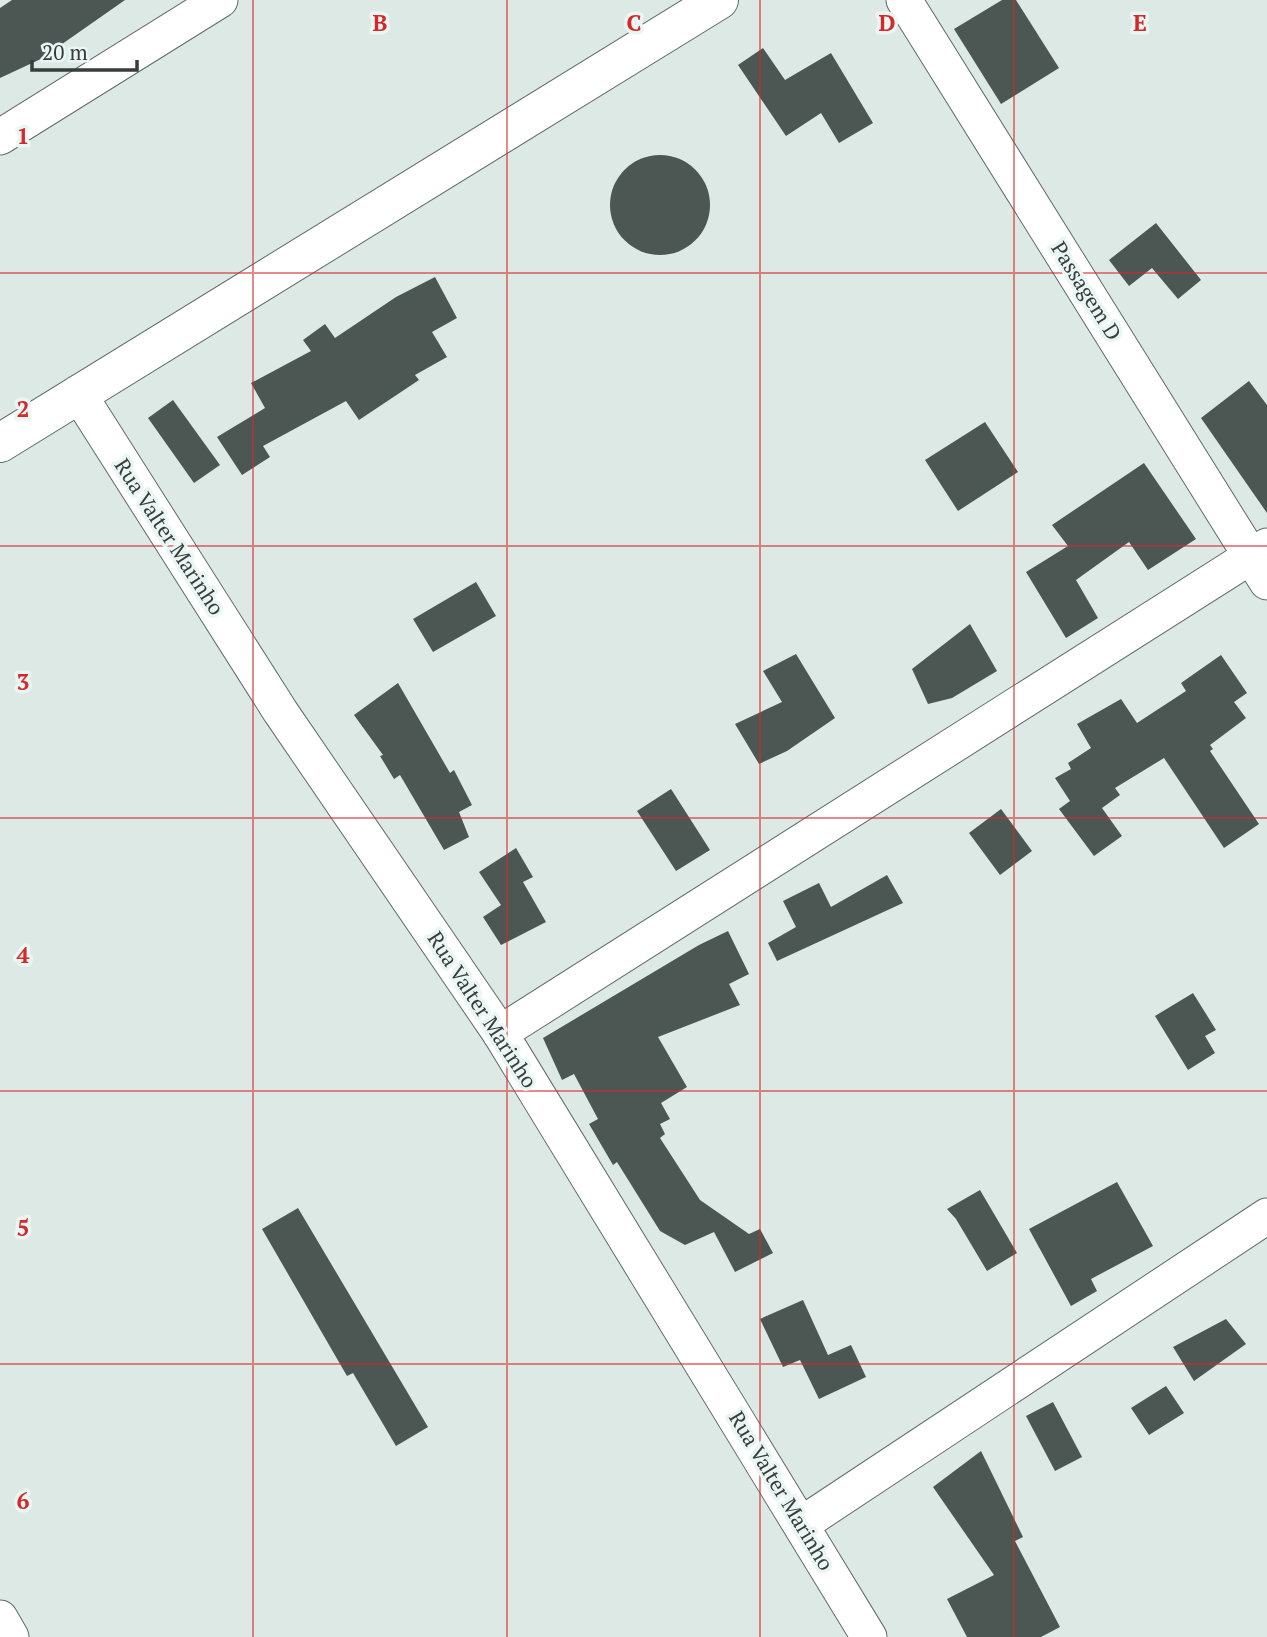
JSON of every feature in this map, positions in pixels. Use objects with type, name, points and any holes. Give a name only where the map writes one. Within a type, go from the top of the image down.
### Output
[{"type":"main road","points":[[0,443],[719,0]]},
{"type":"street","points":[[0,137],[220,0]]},
{"type":"street","name":"Passagem D","points":[[904,0],[1262,562]]},
{"type":"street","name":"Rua Valter Marinho","points":[[78,393],[280,710],[500,1033],[869,1637]]},
{"type":"street","points":[[500,1033],[1262,562]]},
{"type":"street","points":[[802,1524],[1267,1216]]},
{"type":"street","points":[[0,1618],[11,1637]]},
{"type":"building","points":[[12,0],[125,0],[55,49],[58,51],[0,78],[0,8]]},
{"type":"building","points":[[1002,0],[1016,0],[1059,68],[1001,104],[954,29]]},
{"type":"building","points":[[763,48],[785,80],[831,53],[873,123],[839,143],[821,113],[786,136],[738,65]]},
{"type":"building","points":[[660,155],[688,163],[702,177],[710,205],[702,233],[688,247],[660,255],[632,247],[618,233],[610,205],[618,177],[632,163]]},
{"type":"building","points":[[1156,223],[1201,280],[1178,299],[1152,268],[1129,286],[1109,260]]},
{"type":"building","points":[[435,277],[457,318],[432,332],[447,357],[415,375],[419,380],[359,420],[346,401],[263,446],[270,457],[242,475],[217,437],[265,408],[251,383],[311,351],[303,340],[325,324],[335,338],[396,297]]},
{"type":"building","points":[[1249,381],[1267,405],[1267,513],[1201,418]]},
{"type":"building","points":[[173,400],[220,465],[194,483],[148,418]]},
{"type":"building","points":[[985,422],[1018,472],[958,511],[925,460]]},
{"type":"building","points":[[1144,463],[1196,539],[1148,570],[1129,542],[1076,580],[1098,618],[1066,638],[1026,572],[1068,546],[1052,525]]},
{"type":"building","points":[[476,582],[496,616],[433,652],[413,619]]},
{"type":"building","points":[[970,624],[997,671],[952,698],[928,704],[912,669]]},
{"type":"building","points":[[796,654],[835,718],[787,751],[759,764],[735,724],[782,702],[763,671]]},
{"type":"building","points":[[1221,655],[1247,693],[1234,702],[1246,718],[1210,745],[1213,749],[1210,751],[1259,824],[1224,848],[1164,758],[1115,788],[1120,795],[1102,808],[1122,836],[1094,856],[1059,809],[1070,801],[1055,778],[1071,769],[1068,763],[1091,748],[1077,724],[1121,699],[1137,723],[1186,691],[1181,683]]},
{"type":"building","points":[[398,683],[450,773],[454,770],[472,805],[459,812],[469,837],[444,850],[400,775],[394,779],[380,756],[383,755],[354,715]]},
{"type":"building","points":[[671,789],[710,850],[676,871],[637,811]]},
{"type":"building","points":[[1001,809],[1032,851],[1000,875],[969,833]]},
{"type":"building","points":[[516,848],[533,877],[523,882],[546,922],[501,945],[483,917],[501,905],[479,872]]},
{"type":"building","points":[[887,875],[903,903],[777,961],[768,943],[796,927],[783,901],[819,883],[831,907]]},
{"type":"building","points":[[728,931],[749,974],[729,984],[740,1005],[658,1037],[687,1087],[661,1103],[670,1119],[660,1124],[665,1134],[660,1138],[700,1200],[749,1234],[760,1229],[773,1253],[735,1272],[714,1232],[685,1245],[660,1231],[617,1162],[613,1165],[589,1124],[598,1119],[574,1074],[562,1080],[543,1038],[699,945]]},
{"type":"building","points":[[1193,993],[1216,1030],[1205,1036],[1215,1053],[1188,1070],[1155,1016]]},
{"type":"building","points":[[1117,1182],[1153,1246],[1091,1279],[1097,1291],[1071,1306],[1029,1229]]},
{"type":"building","points":[[980,1190],[1017,1253],[987,1271],[956,1219],[947,1209]]},
{"type":"building","points":[[298,1208],[428,1427],[396,1446],[353,1373],[347,1376],[262,1229]]},
{"type":"building","points":[[803,1300],[828,1355],[851,1345],[866,1377],[819,1399],[800,1360],[783,1367],[760,1319]]},
{"type":"building","points":[[1226,1319],[1246,1344],[1194,1381],[1173,1347]]},
{"type":"building","points":[[1166,1386],[1184,1413],[1149,1435],[1131,1408]]},
{"type":"building","points":[[1053,1402],[1082,1457],[1055,1471],[1026,1416]]},
{"type":"building","points":[[981,1451],[1023,1537],[1015,1541],[1060,1627],[1041,1637],[967,1637],[947,1599],[994,1575],[933,1487]]}]
